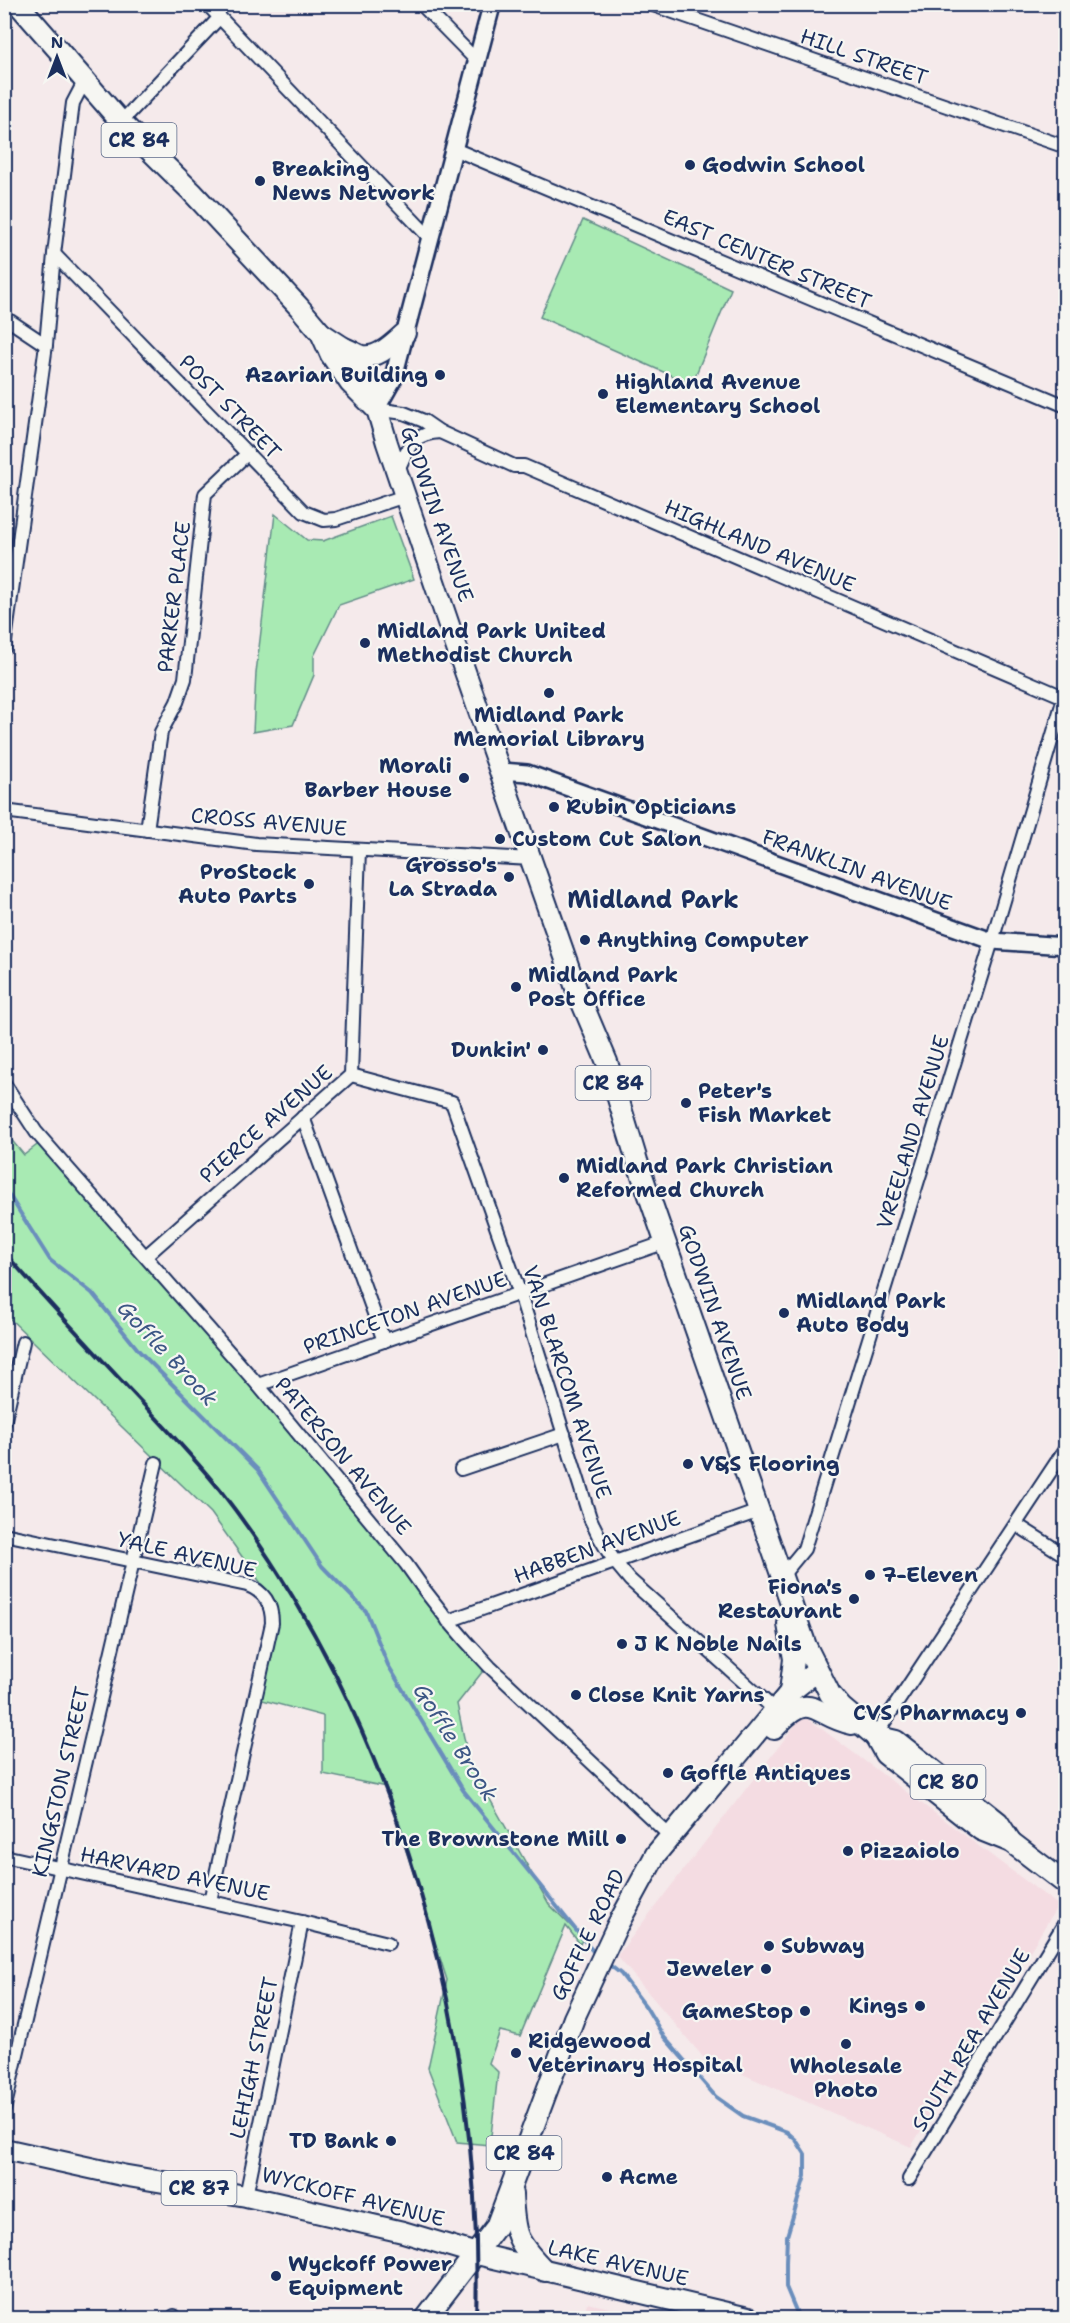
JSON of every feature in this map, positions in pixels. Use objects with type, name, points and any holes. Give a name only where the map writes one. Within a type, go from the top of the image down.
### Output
[{"type":"main road","name":"GODWIN AVENUE","points":[[18,4],[121,122],[192,192],[321,333],[344,348],[367,375],[405,496],[577,991],[607,1062],[637,1161],[806,1646],[830,1694],[869,1731],[896,1741],[998,1822],[1011,1842],[1065,1884]]},
{"type":"main road","points":[[376,409],[393,379],[492,4]]},
{"type":"main road","name":"GODWIN AVENUE","points":[[321,333],[331,355],[350,383],[376,409]]},
{"type":"main road","points":[[344,348],[363,356],[375,354],[386,349],[405,333]]},
{"type":"main road","points":[[788,1598],[788,1624],[794,1659],[790,1692]]},
{"type":"main road","name":"GOFFLE ROAD","points":[[426,2319],[496,2227],[574,2018],[617,1926],[656,1854],[790,1692],[818,1671]]},
{"type":"main road","points":[[750,1738],[767,1736],[786,1716],[802,1708],[820,1710],[838,1721],[869,1731]]},
{"type":"main road","name":"WYCKOFF AVENUE","points":[[4,2149],[122,2175],[246,2196],[403,2232],[477,2254]]},
{"type":"main road","points":[[512,2186],[515,2235],[524,2249],[545,2271]]},
{"type":"main road","name":"LAKE AVENUE","points":[[477,2254],[748,2319]]},
{"type":"street","points":[[207,4],[430,238]]},
{"type":"street","points":[[421,4],[476,60]]},
{"type":"street","name":"HILL STREET","points":[[650,4],[1065,147]]},
{"type":"street","points":[[121,122],[219,18]]},
{"type":"street","points":[[4,648],[46,345],[54,254],[73,103],[84,82]]},
{"type":"street","name":"EAST CENTER STREET","points":[[454,149],[1065,406]]},
{"type":"street","name":"POST STREET","points":[[54,254],[296,504],[313,517],[336,519],[405,496]]},
{"type":"street","points":[[4,317],[46,345]]},
{"type":"street","name":"HIGHLAND AVENUE","points":[[376,409],[404,413],[424,421],[440,432],[514,466],[524,466],[1065,695]]},
{"type":"street","points":[[397,472],[414,441],[423,433],[440,432]]},
{"type":"street","name":"PARKER PLACE","points":[[147,830],[161,732],[177,702],[185,679],[205,494],[248,453]]},
{"type":"street","name":"VREELAND AVENUE","points":[[781,1577],[804,1549],[992,941],[1065,695]]},
{"type":"street","name":"FRANKLIN AVENUE","points":[[501,771],[527,773],[992,941],[1065,946]]},
{"type":"street","name":"CROSS AVENUE","points":[[4,811],[256,844],[531,859]]},
{"type":"street","name":"PIERCE AVENUE","points":[[146,1256],[351,1075],[359,850]]},
{"type":"street","name":"VAN BLARCOM AVENUE","points":[[351,1075],[452,1102],[520,1294],[590,1518],[599,1538],[614,1562],[630,1580],[775,1710]]},
{"type":"street","name":"PATERSON AVENUE","points":[[4,1083],[36,1132],[258,1385],[406,1564],[448,1621],[490,1667],[670,1836]]},
{"type":"street","points":[[303,1117],[384,1341]]},
{"type":"street","name":"PRINCETON AVENUE","points":[[258,1385],[666,1242]]},
{"type":"street","points":[[4,1423],[23,1342]]},
{"type":"street","points":[[461,1469],[564,1434]]},
{"type":"street","points":[[869,1731],[913,1677],[1017,1525],[1065,1448]]},
{"type":"street","name":"KINGSTON STREET","points":[[4,2110],[156,1463]]},
{"type":"street","name":"HABBEN AVENUE","points":[[448,1621],[759,1511]]},
{"type":"street","points":[[1017,1525],[1065,1556]]},
{"type":"street","name":"YALE AVENUE","points":[[4,1534],[247,1585],[263,1594],[269,1602],[272,1623],[210,1901]]},
{"type":"street","name":"HARVARD AVENUE","points":[[4,1856],[388,1943]]},
{"type":"street","name":"SOUTH REA AVENUE","points":[[909,2179],[1065,1921]]},
{"type":"street","name":"LEHIGH STREET","points":[[246,2196],[302,1925]]},
{"type":"shaded area","points":[[803,1715],[1058,1905],[911,2147],[703,2057],[617,1956]]},
{"type":"shaded area","points":[[587,2303],[657,2318],[583,2318]]},
{"type":"green space","points":[[583,220],[731,289],[694,379],[690,378],[688,383],[540,317]]},
{"type":"green space","points":[[275,514],[307,540],[323,541],[391,516],[414,579],[339,605],[314,656],[314,675],[293,725],[253,732],[256,673]]},
{"type":"green space","points":[[4,1131],[24,1155],[45,1139],[487,1666],[457,1704],[469,1762],[549,1904],[583,1938],[580,1944],[566,1926],[520,2036],[500,2031],[489,2063],[498,2072],[490,2145],[457,2142],[428,2068],[447,1980],[386,1787],[323,1774],[323,1716],[255,1698],[275,1603],[211,1513],[5,1314]]},
{"type":"waterway","name":"Goffle Brook","points":[[4,1187],[50,1260],[92,1293],[140,1352],[258,1470],[322,1566],[366,1611],[388,1665],[463,1790],[596,1955]]},
{"type":"waterway","name":"Goffle Brook","points":[[607,1963],[621,1974],[646,2007],[664,2037],[716,2097],[743,2116],[787,2132],[796,2140],[805,2154],[805,2176],[787,2236],[786,2262],[786,2287],[799,2318]]},
{"type":"railway","points":[[4,1252],[220,1490],[282,1579],[336,1675],[381,1776],[417,1882],[445,1991],[465,2101],[475,2210],[476,2318]]},
{"type":"place","name":"Godwin School","points":[[690,165]]},
{"type":"place","name":"Breaking News Network","points":[[260,181]]},
{"type":"place","name":"Azarian Building","points":[[440,375]]},
{"type":"place","name":"Highland Avenue Elementary School","points":[[603,394]]},
{"type":"place","name":"Midland Park United Methodist Church","points":[[365,643]]},
{"type":"place","name":"Midland Park Memorial Library","points":[[549,693]]},
{"type":"place","name":"Morali Barber House","points":[[464,778]]},
{"type":"place","name":"Rubin Opticians","points":[[554,807]]},
{"type":"place","name":"Custom Cut Salon","points":[[500,839]]},
{"type":"place","name":"Grosso's La Strada","points":[[509,877]]},
{"type":"place","name":"ProStock Auto Parts","points":[[309,884]]},
{"type":"place","name":"Anything Computer","points":[[585,940]]},
{"type":"place","name":"Midland Park Post Office","points":[[516,987]]},
{"type":"place","name":"Dunkin'","points":[[543,1050]]},
{"type":"place","name":"Peter's Fish Market","points":[[686,1103]]},
{"type":"place","name":"Midland Park Christian Reformed Church","points":[[564,1178]]},
{"type":"place","name":"Midland Park Auto Body","points":[[784,1313]]},
{"type":"place","name":"V&S Flooring","points":[[688,1464]]},
{"type":"place","name":"7-Eleven","points":[[870,1575]]},
{"type":"place","name":"Fiona's Restaurant","points":[[854,1599]]},
{"type":"place","name":"J K Noble Nails","points":[[622,1644]]},
{"type":"place","name":"Close Knit Yarns","points":[[576,1695]]},
{"type":"place","name":"CVS Pharmacy","points":[[1021,1713]]},
{"type":"place","name":"Goffle Antiques","points":[[668,1773]]},
{"type":"place","name":"The Brownstone Mill","points":[[621,1839]]},
{"type":"place","name":"Pizzaiolo","points":[[848,1851]]},
{"type":"place","name":"Subway","points":[[769,1946]]},
{"type":"place","name":"Jeweler","points":[[766,1969]]},
{"type":"place","name":"Kings","points":[[920,2006]]},
{"type":"place","name":"GameStop","points":[[805,2011]]},
{"type":"place","name":"Wholesale Photo","points":[[846,2044]]},
{"type":"place","name":"Ridgewood Veterinary Hospital","points":[[516,2053]]},
{"type":"place","name":"TD Bank","points":[[391,2141]]},
{"type":"place","name":"Acme","points":[[607,2177]]},
{"type":"place","name":"Wyckoff Power Equipment","points":[[276,2276]]},
{"type":"district","name":"Midland Park","points":[[653,900]]}]
